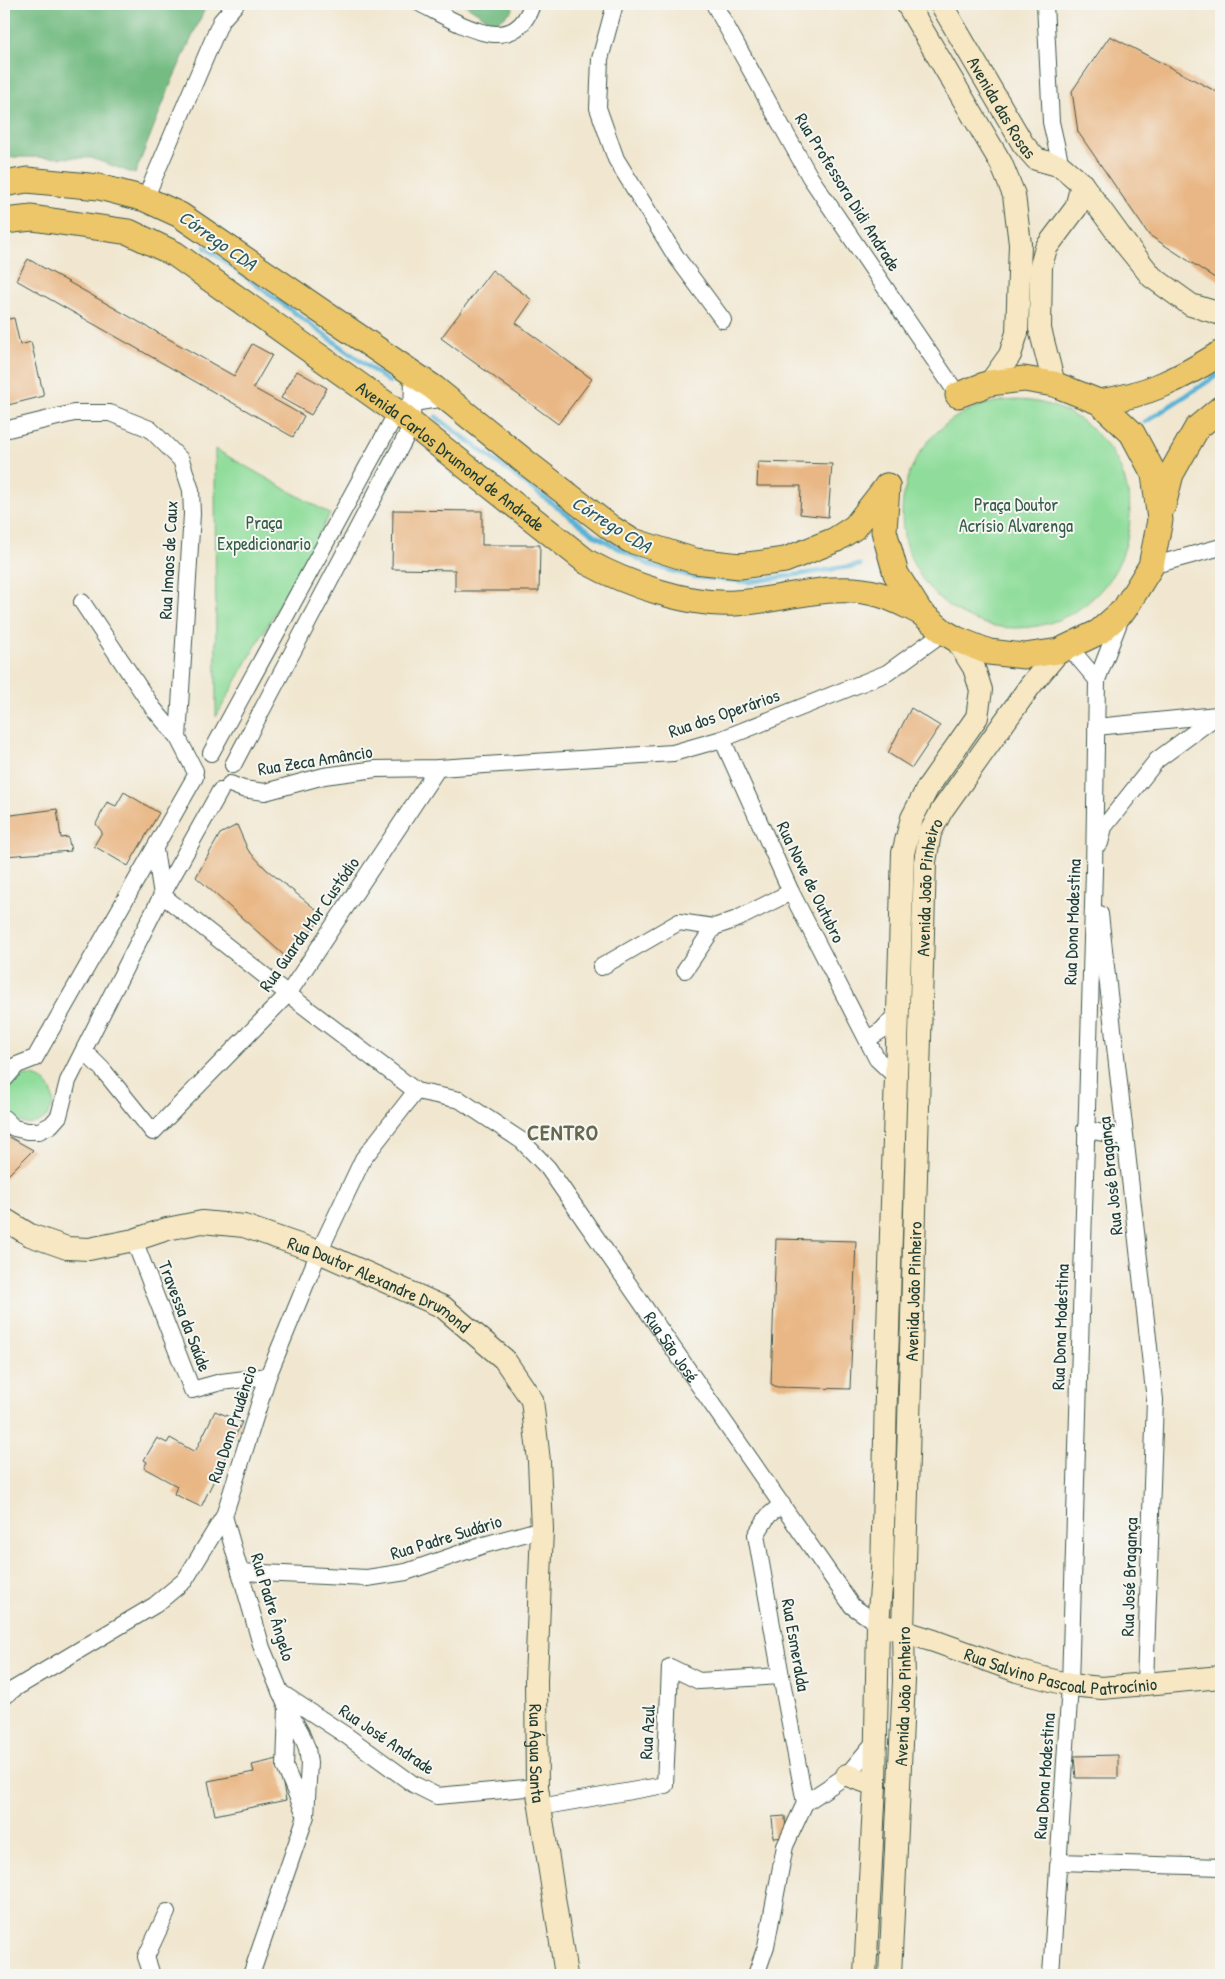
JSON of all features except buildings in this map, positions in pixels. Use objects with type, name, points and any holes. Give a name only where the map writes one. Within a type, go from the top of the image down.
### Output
[{"type":"main road","name":"Avenida das Rosas","points":[[907,4],[1001,163],[1014,195],[1020,244],[1017,333],[1010,355],[990,383]]},
{"type":"main road","name":"Avenida das Rosas","points":[[941,4],[1023,144],[1082,184],[1152,277],[1191,305],[1221,314]]},
{"type":"main road","points":[[1014,195],[1048,162]]},
{"type":"main road","points":[[4,184],[27,180],[99,187],[145,199],[180,215],[413,374],[611,528],[630,540],[695,561],[740,566],[785,560],[834,540],[855,528],[887,486],[884,531],[896,574],[920,612],[950,636],[989,652],[1024,656],[1064,649],[1099,632],[1124,610],[1151,566],[1171,474],[1197,428],[1221,408]]},
{"type":"main road","points":[[1054,384],[1040,329],[1042,266],[1046,248],[1076,208],[1082,184]]},
{"type":"main road","name":"Avenida Carlos Drumond de Andrade","points":[[4,221],[32,218],[129,232],[174,254],[407,413],[586,562],[613,576],[682,599],[734,604],[843,589],[878,593],[920,612]]},
{"type":"main road","points":[[1099,402],[1126,398],[1171,382],[1221,353]]},
{"type":"main road","points":[[958,395],[990,383],[1024,379],[1054,384],[1099,402],[1132,433],[1154,474],[1160,520]]},
{"type":"main road","name":"Avenida João Pinheiro","points":[[865,1975],[875,1785],[878,1624],[882,1575],[895,1076],[899,1011],[903,853],[912,818],[928,787],[977,717],[981,690],[974,668],[950,636]]},
{"type":"main road","name":"Avenida João Pinheiro","points":[[890,1975],[904,1681],[903,1632],[925,862],[930,833],[942,810],[1030,686],[1064,649]]},
{"type":"main road","name":"Rua Doutor Alexandre Drumond","points":[[4,1219],[30,1235],[67,1248],[89,1250],[134,1240],[167,1229],[202,1222],[244,1226],[319,1252],[443,1307],[504,1359],[532,1400],[539,1461],[542,1529]]},
{"type":"main road","name":"Rua Água Santa","points":[[542,1529],[536,1680],[538,1797],[566,1975]]},
{"type":"main road","name":"Rua São José","points":[[878,1624],[903,1632]]},
{"type":"main road","name":"Rua Salvino Pascoal Patrocínio","points":[[903,1632],[1017,1671],[1070,1685],[1102,1688],[1221,1676]]},
{"type":"main road","points":[[847,1775],[875,1785]]},
{"type":"street","points":[[145,199],[221,22],[236,4]]},
{"type":"street","points":[[421,4],[471,30],[493,35],[513,30],[528,16],[532,4]]},
{"type":"street","points":[[615,4],[600,59],[598,108],[616,159],[675,255],[722,320]]},
{"type":"street","name":"Rua Professora Didi Andrade","points":[[714,4],[810,177],[958,395]]},
{"type":"street","points":[[1046,4],[1052,122],[1048,162]]},
{"type":"street","points":[[4,1118],[14,1128],[39,1131],[51,1126],[59,1116],[68,1080],[162,895],[234,772],[233,764],[407,413],[413,374]]},
{"type":"street","points":[[5,1073],[17,1065],[35,1058],[155,850],[195,774],[196,764],[208,753],[407,413],[445,398]]},
{"type":"street","name":"Rua Imaos de Caux","points":[[4,430],[74,413],[110,413],[150,429],[181,460],[191,490],[192,514],[178,738]]},
{"type":"street","points":[[1151,566],[1221,547]]},
{"type":"street","points":[[82,602],[153,708],[178,738],[198,783],[207,790],[225,788]]},
{"type":"street","name":"Rua Dona Modestina","points":[[1051,1975],[1070,1685],[1094,871],[1097,680],[1124,610]]},
{"type":"street","name":"Rua dos Operários","points":[[438,768],[674,753],[722,739],[887,673],[950,636]]},
{"type":"street","points":[[1064,649],[1097,680]]},
{"type":"street","points":[[153,708],[161,708],[181,694]]},
{"type":"street","name":"Rua José Bragança","points":[[1096,727],[1220,714]]},
{"type":"street","name":"Rua José Bragança","points":[[1145,1684],[1155,1400],[1106,956],[1094,871],[1104,827],[1158,760],[1220,714]]},
{"type":"street","points":[[178,738],[208,753],[224,754],[233,764]]},
{"type":"street","name":"Rua Nove de Outubro","points":[[722,739],[791,892],[877,1060],[895,1076]]},
{"type":"street","name":"Rua Zeca Amâncio","points":[[225,788],[265,792],[324,776],[376,769],[438,768]]},
{"type":"street","name":"Rua Guarda Mor Custódio","points":[[84,1051],[103,1070],[153,1132],[288,994],[438,768]]},
{"type":"street","points":[[155,850],[162,895],[416,1091]]},
{"type":"street","points":[[601,967],[679,922],[714,927],[737,919],[791,892]]},
{"type":"street","points":[[685,970],[714,927]]},
{"type":"street","points":[[868,1040],[882,1030],[899,1011]]},
{"type":"street","name":"Rua Dom Prudêncio","points":[[4,1697],[14,1689],[155,1604],[184,1580],[224,1516],[268,1376],[319,1252],[363,1158],[416,1091]]},
{"type":"street","name":"Rua São José","points":[[416,1091],[460,1100],[522,1141],[548,1168],[852,1606],[878,1624]]},
{"type":"street","points":[[1085,1129],[1125,1138]]},
{"type":"street","name":"Travessa da Saúde","points":[[134,1240],[192,1390],[221,1382],[268,1376]]},
{"type":"street","name":"Rua Esmeralda","points":[[782,1504],[768,1516],[756,1535],[805,1802]]},
{"type":"street","name":"Rua Padre Ângelo","points":[[224,1516],[262,1648],[287,1708],[301,1733],[307,1748],[309,1763],[306,1816],[251,1975]]},
{"type":"street","name":"Rua Padre Sudário","points":[[240,1572],[367,1578],[406,1572],[484,1545],[542,1529]]},
{"type":"street","name":"Rua Azul","points":[[538,1797],[665,1785],[670,1667],[699,1680],[781,1676]]},
{"type":"street","name":"Rua José Andrade","points":[[280,1692],[347,1736],[413,1784],[437,1796],[538,1797]]},
{"type":"street","name":"Rua Padre Ângelo","points":[[287,1708],[285,1767],[306,1816]]},
{"type":"street","points":[[756,1975],[766,1946],[785,1846],[805,1802],[847,1775],[876,1740]]},
{"type":"street","points":[[285,1767],[291,1758],[302,1756],[309,1763]]},
{"type":"street","points":[[1058,1862],[1221,1867]]},
{"type":"street","points":[[152,1975],[146,1956],[167,1912]]},
{"type":"green space","points":[[4,4],[207,4],[172,81],[135,174],[91,158],[4,157]]},
{"type":"green space","points":[[464,4],[512,4],[513,10],[495,24]]},
{"type":"green space","name":"Praça Doutor Acrísio Alvarenga","points":[[1005,400],[1027,400],[1060,408],[1080,419],[1097,433],[1111,450],[1122,470],[1130,503],[1126,547],[1122,558],[1111,578],[1097,595],[1080,609],[1049,624],[1027,628],[1005,628],[983,624],[962,615],[943,602],[928,587],[915,568],[906,547],[902,525],[902,503],[906,481],[915,460],[928,441],[943,426],[962,413],[983,404]]},
{"type":"green space","name":"Praça Expedicionario","points":[[215,449],[330,514],[216,717]]},
{"type":"green space","points":[[29,1076],[38,1078],[46,1083],[51,1091],[53,1100],[51,1109],[46,1117],[38,1122],[29,1124],[20,1122],[12,1117],[7,1109],[5,1100],[7,1091],[12,1083],[20,1078]]},
{"type":"waterway","name":"Córrego CDA","points":[[205,247],[389,382]]},
{"type":"waterway","name":"Córrego CDA","points":[[1145,422],[1221,373]]},
{"type":"waterway","name":"Córrego CDA","points":[[436,417],[596,536],[650,565],[695,577],[749,582],[860,565]]},
{"type":"district","name":"CENTRO","points":[[563,1132]]}]
